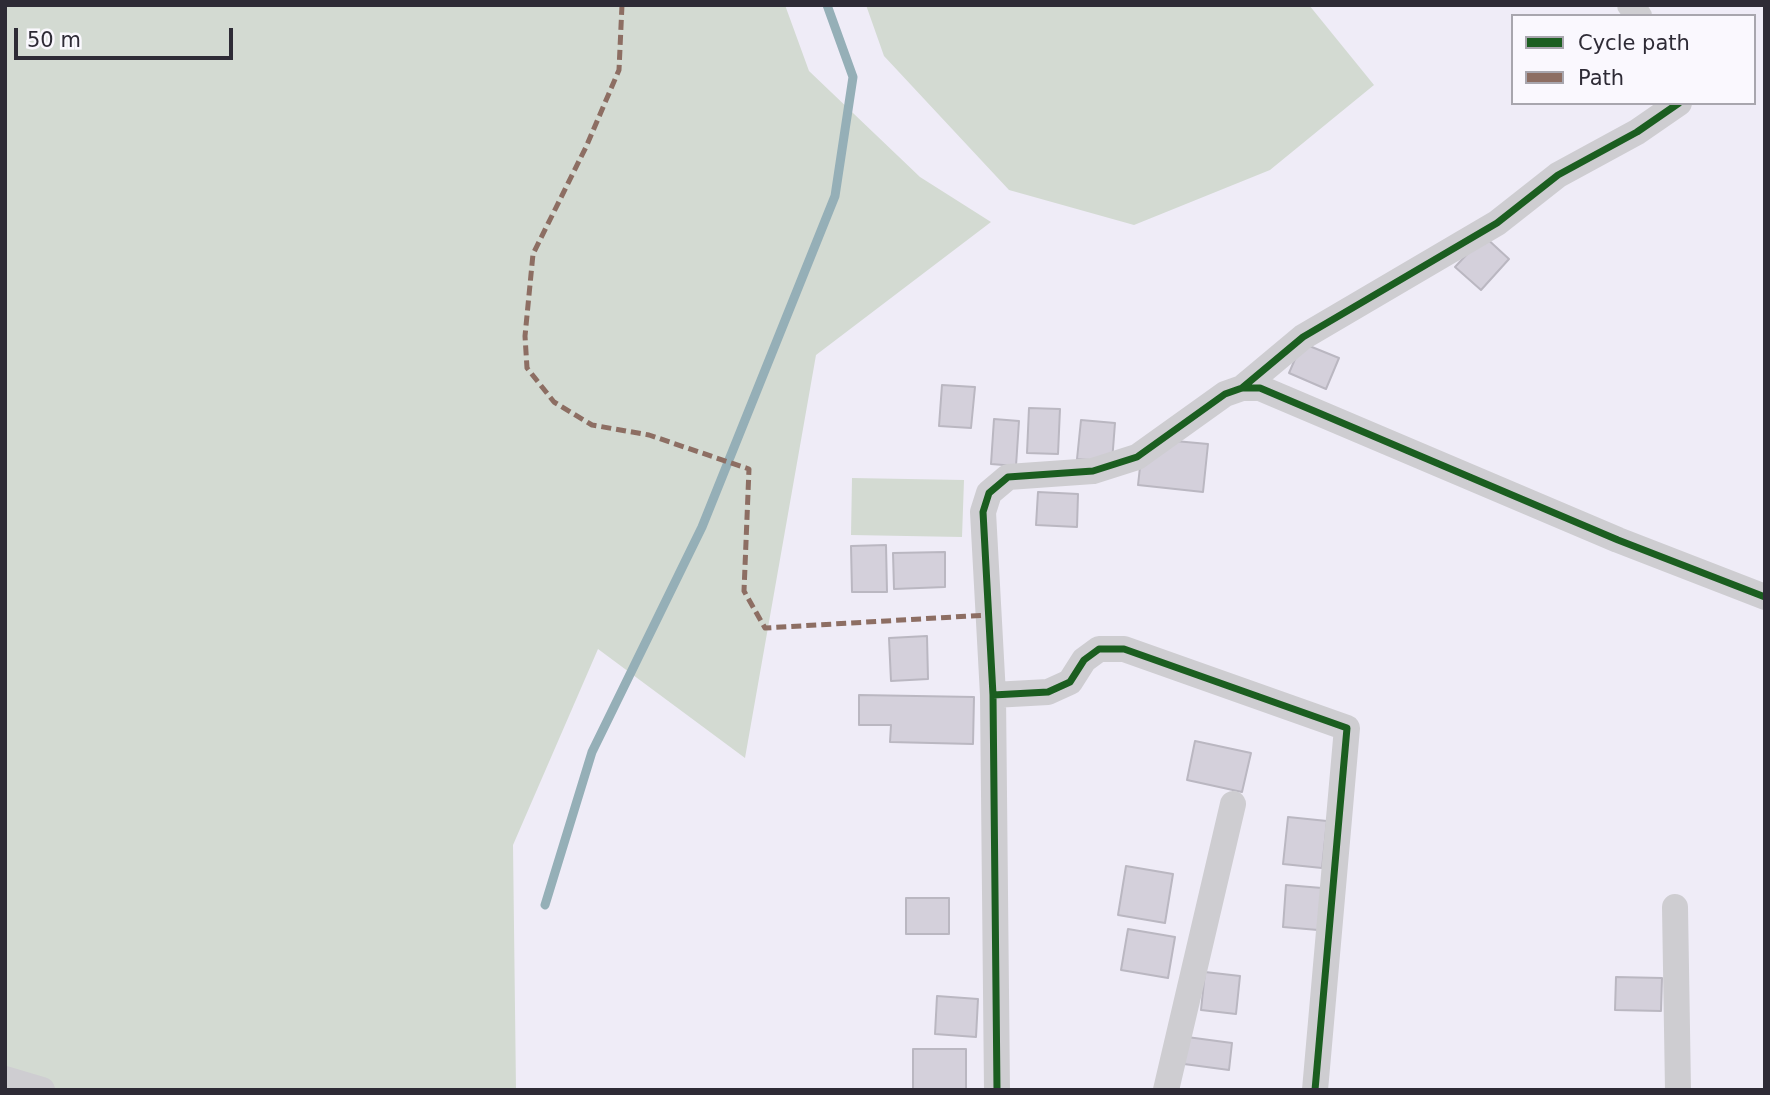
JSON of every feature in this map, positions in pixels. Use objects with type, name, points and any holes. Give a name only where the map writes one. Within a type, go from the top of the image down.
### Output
[{"type":"street","points":[[997,1090],[993,695],[983,512],[989,493],[1008,477],[1093,471],[1136,457],[1225,394],[1241,388],[1303,337],[1497,223],[1558,174],[1637,132],[1676,105]]},
{"type":"street","points":[[1241,388],[1260,388],[1618,540],[1765,597]]},
{"type":"street","points":[[993,695],[1048,692],[1070,682],[1084,660],[1100,649],[1124,649],[1347,728],[1315,1090]]},
{"type":"street","points":[[1166,1090],[1233,804]]},
{"type":"street","points":[[1675,907],[1678,1090]]},
{"type":"street","points":[[5,1079],[42,1090]]},
{"type":"shaded area","points":[[5,5],[785,5],[809,71],[920,177],[991,222],[816,355],[745,758],[598,649],[513,845],[516,1090],[5,1090]]},
{"type":"shaded area","points":[[866,5],[1309,5],[1374,85],[1270,170],[1134,225],[1009,190],[884,56]]},
{"type":"shaded area","points":[[852,478],[964,480],[962,537],[851,535]]},
{"type":"building","points":[[1484,236],[1509,259],[1481,290],[1455,267]]},
{"type":"building","points":[[1302,343],[1339,358],[1326,389],[1289,373]]},
{"type":"building","points":[[942,385],[975,387],[971,428],[939,426]]},
{"type":"building","points":[[1029,408],[1060,409],[1058,454],[1027,453]]},
{"type":"building","points":[[994,419],[1019,421],[1016,466],[991,464]]},
{"type":"building","points":[[1081,420],[1115,423],[1112,462],[1077,459]]},
{"type":"building","points":[[1175,441],[1208,444],[1203,492],[1138,485],[1140,467]]},
{"type":"building","points":[[1038,492],[1078,494],[1077,527],[1036,525]]},
{"type":"building","points":[[886,545],[887,592],[852,592],[851,546]]},
{"type":"building","points":[[945,552],[945,587],[894,589],[893,553]]},
{"type":"building","points":[[927,636],[928,679],[891,681],[889,638]]},
{"type":"building","points":[[859,695],[974,697],[973,744],[890,742],[891,725],[859,725]]},
{"type":"building","points":[[1195,741],[1251,753],[1242,792],[1187,780]]},
{"type":"building","points":[[1288,817],[1327,821],[1322,868],[1283,864]]},
{"type":"building","points":[[1126,866],[1173,874],[1165,923],[1118,915]]},
{"type":"building","points":[[1286,885],[1322,888],[1318,930],[1283,927]]},
{"type":"building","points":[[906,898],[949,898],[949,934],[906,934]]},
{"type":"building","points":[[1128,929],[1175,937],[1168,978],[1121,970]]},
{"type":"building","points":[[1205,972],[1240,976],[1236,1014],[1201,1010]]},
{"type":"building","points":[[1616,977],[1662,978],[1661,1011],[1615,1010]]},
{"type":"building","points":[[937,996],[978,999],[976,1037],[935,1034]]},
{"type":"building","points":[[1187,1037],[1232,1043],[1229,1070],[1184,1064]]},
{"type":"building","points":[[913,1049],[966,1049],[966,1090],[913,1090]]},
{"type":"waterway","points":[[545,905],[592,752],[702,527],[835,196],[853,77],[827,5]]},
{"type":"marked path","points":[[622,5],[619,70],[586,147],[533,254],[525,336],[527,368],[554,402],[592,425],[649,435],[749,469],[744,591],[765,628],[988,615]]},
{"type":"cycle path","points":[[1242,388],[1303,337],[1497,223],[1558,175],[1637,132],[1676,105]]},
{"type":"cycle path","points":[[997,1090],[993,695],[983,512],[989,493],[1008,477],[1093,471],[1137,457],[1225,394],[1242,388],[1260,388],[1618,540],[1765,597]]},
{"type":"cycle path","points":[[993,695],[1048,692],[1070,682],[1084,660],[1099,649],[1124,649],[1347,728],[1315,1090]]}]
